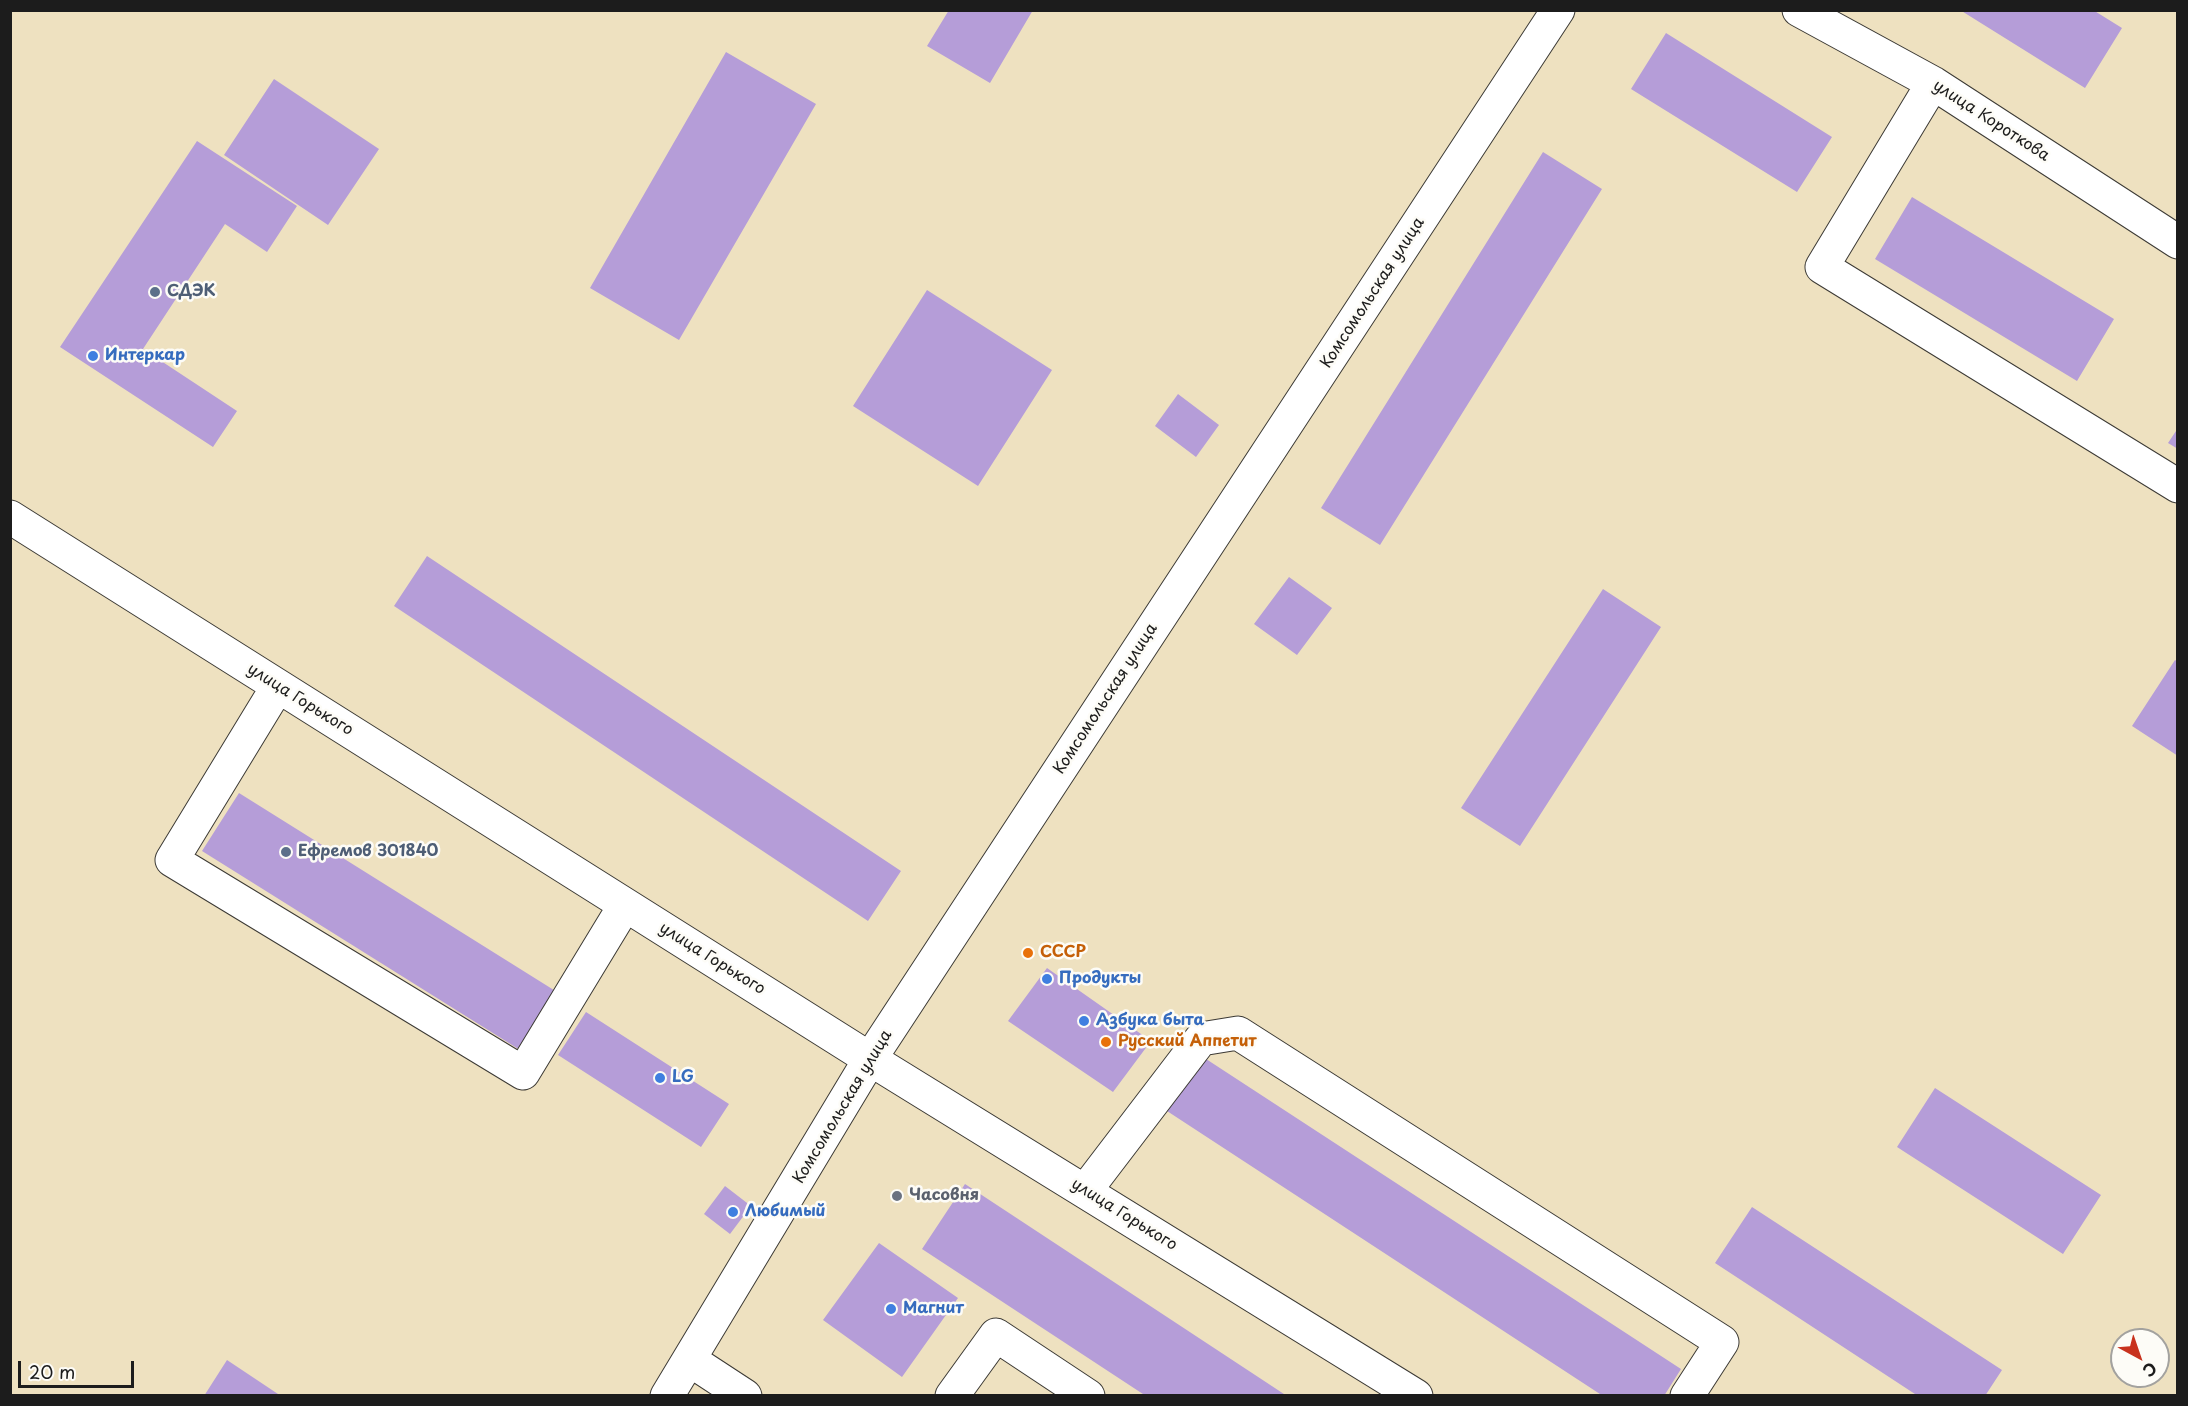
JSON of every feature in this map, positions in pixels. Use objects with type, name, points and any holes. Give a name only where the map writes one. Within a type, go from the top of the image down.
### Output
[{"type":"street","name":"Комсомольская улица","points":[[667,1395],[870,1059],[1558,10]]},
{"type":"street","name":"улица Короткова","points":[[1799,10],[1933,83],[2178,242]]},
{"type":"street","points":[[1933,83],[1822,267],[2178,486]]},
{"type":"street","name":"улица Горького","points":[[10,517],[870,1059],[1416,1395]]},
{"type":"street","points":[[278,686],[172,860],[522,1073],[626,904]]},
{"type":"street","points":[[1085,1191],[1201,1039],[1238,1033],[1722,1342],[1687,1395]]},
{"type":"street","points":[[952,1395],[996,1335],[1088,1395]]},
{"type":"street","points":[[690,1360],[745,1395]]},
{"type":"building","points":[[949,10],[1033,10],[990,83],[927,46]]},
{"type":"building","points":[[1960,10],[2093,10],[2122,28],[2085,88]]},
{"type":"building","points":[[1666,33],[1832,137],[1797,192],[1631,89]]},
{"type":"building","points":[[726,52],[816,104],[679,340],[590,288]]},
{"type":"building","points":[[274,79],[379,149],[328,225],[224,155]]},
{"type":"building","points":[[197,141],[297,206],[267,252],[225,224],[143,349],[237,411],[213,447],[60,347]]},
{"type":"building","points":[[1543,152],[1602,189],[1380,545],[1321,508]]},
{"type":"building","points":[[1912,197],[2114,319],[2077,381],[1875,259]]},
{"type":"building","points":[[927,290],[1052,370],[978,486],[853,406]]},
{"type":"building","points":[[1178,394],[1219,425],[1196,457],[1155,426]]},
{"type":"building","points":[[2178,428],[2178,449],[2168,443]]},
{"type":"building","points":[[427,556],[901,871],[868,921],[394,606]]},
{"type":"building","points":[[1289,577],[1332,608],[1297,655],[1254,624]]},
{"type":"building","points":[[1603,589],[1661,627],[1520,846],[1461,808]]},
{"type":"building","points":[[2175,660],[2178,662],[2178,756],[2132,726]]},
{"type":"building","points":[[239,793],[565,997],[528,1055],[202,851]]},
{"type":"building","points":[[1047,968],[1151,1041],[1113,1092],[1008,1021]]},
{"type":"building","points":[[586,1012],[729,1104],[701,1147],[558,1055]]},
{"type":"building","points":[[1203,1057],[1681,1369],[1664,1396],[1603,1396],[1167,1111]]},
{"type":"building","points":[[1935,1088],[2101,1195],[2063,1254],[1897,1147]]},
{"type":"building","points":[[965,1184],[1287,1396],[1146,1396],[922,1249]]},
{"type":"building","points":[[725,1186],[751,1206],[730,1234],[704,1214]]},
{"type":"building","points":[[1752,1207],[2002,1370],[1985,1396],[1918,1396],[1715,1263]]},
{"type":"building","name":"Магнит","points":[[879,1243],[958,1298],[902,1377],[823,1320]]},
{"type":"building","points":[[227,1360],[281,1396],[204,1396]]},
{"type":"place","name":"СДЭК","points":[[155,292]]},
{"type":"place","name":"Интеркар","points":[[93,356]]},
{"type":"place","name":"Ефремов 301840","points":[[286,852]]},
{"type":"place","name":"СССР","points":[[1028,953]]},
{"type":"place","name":"Продукты","points":[[1047,979]]},
{"type":"place","name":"Азбука быта","points":[[1084,1021]]},
{"type":"place","name":"Русский Аппетит","points":[[1106,1042]]},
{"type":"place","name":"LG","points":[[660,1078]]},
{"type":"place","name":"Часовня","points":[[897,1196]]},
{"type":"place","name":"Любимый","points":[[733,1212]]},
{"type":"place","name":"Магнит","points":[[891,1309]]}]
